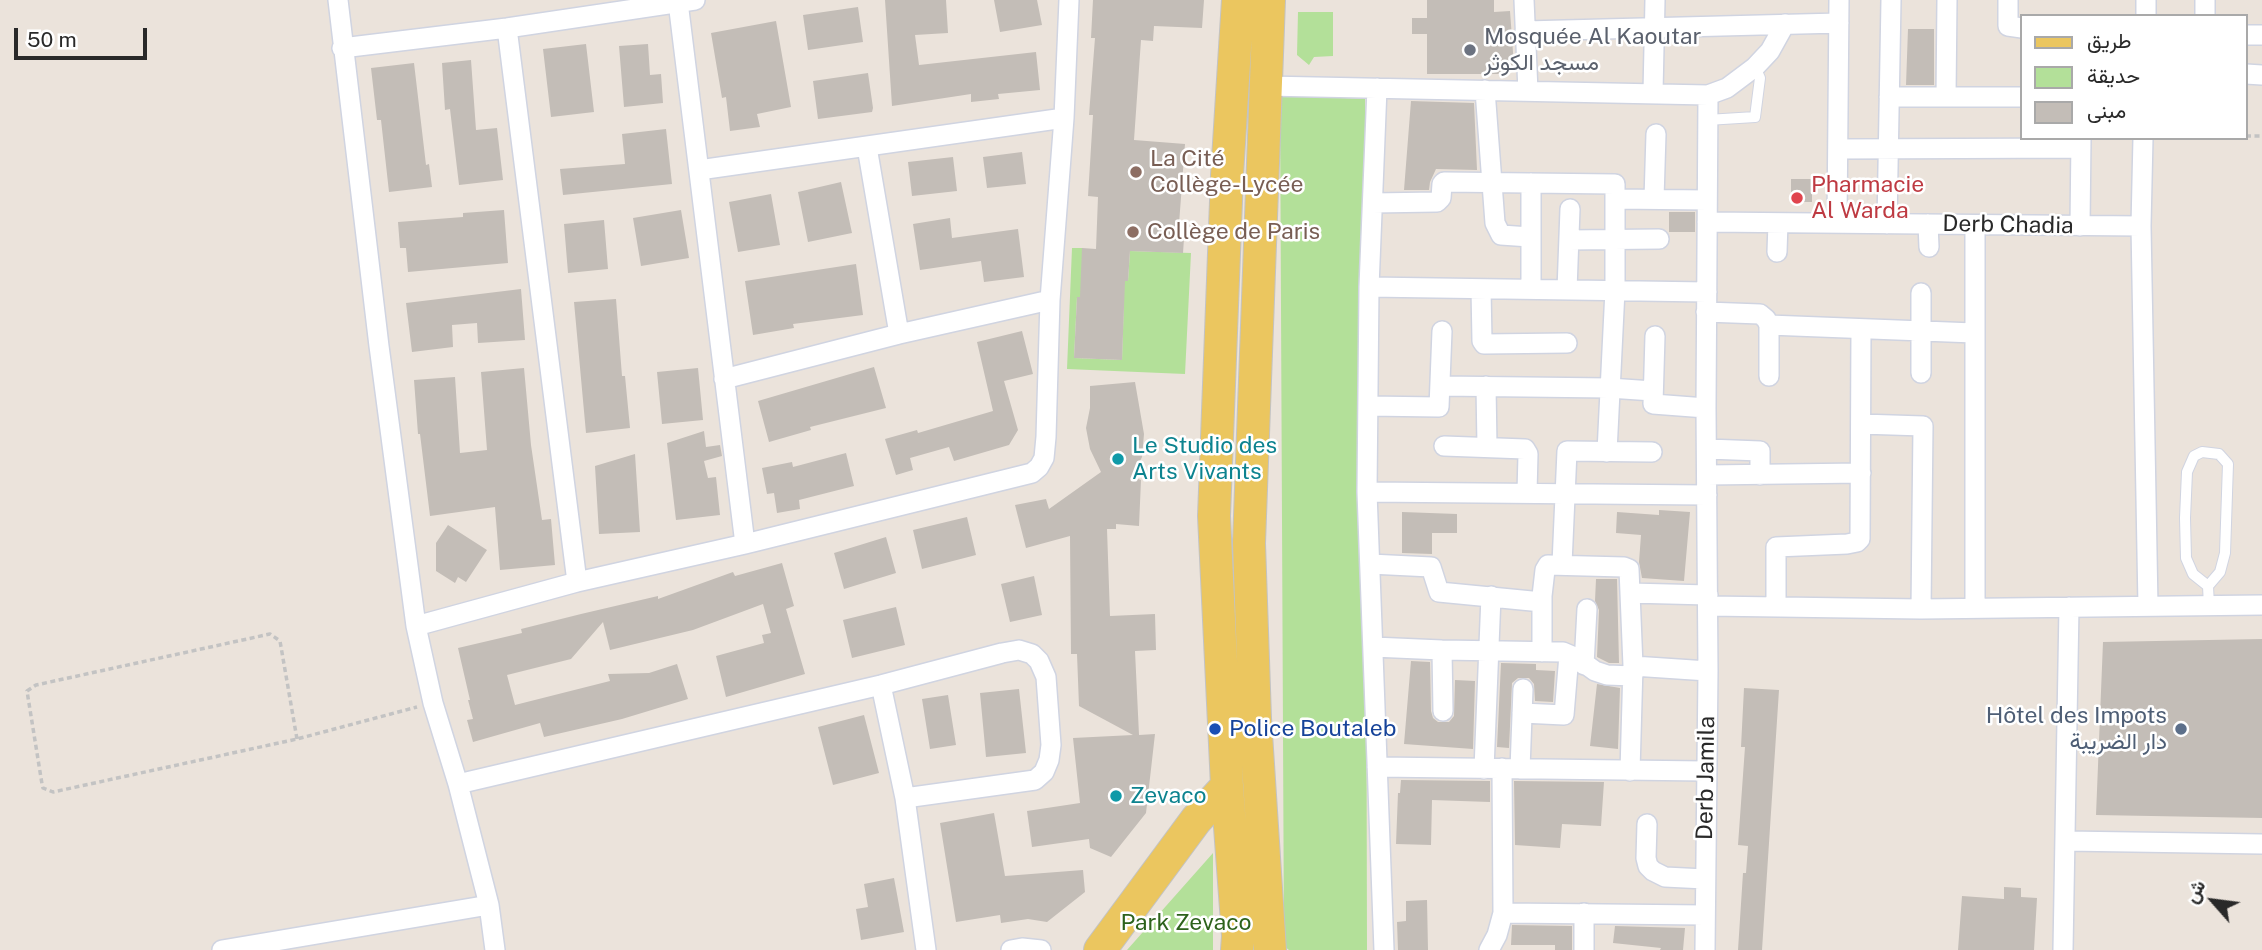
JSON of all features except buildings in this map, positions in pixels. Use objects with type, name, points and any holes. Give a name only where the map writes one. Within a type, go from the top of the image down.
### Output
[{"type":"main road","points":[[1237,950],[1214,516],[1227,175],[1238,0]]},
{"type":"main road","points":[[1269,0],[1249,543],[1255,718],[1270,950]]},
{"type":"main road","points":[[1100,950],[1196,820],[1227,786]]},
{"type":"street","points":[[338,0],[416,626],[433,703],[458,784],[489,905],[495,950]]},
{"type":"street","points":[[416,626],[577,582],[745,544],[1032,473],[1039,467],[1044,458],[1046,437],[1050,300],[1064,118],[1069,0]]},
{"type":"street","points":[[1653,93],[1655,0]]},
{"type":"street","points":[[1837,223],[1839,0]]},
{"type":"street","points":[[1887,224],[1891,0]]},
{"type":"street","points":[[1945,97],[1947,0]]},
{"type":"street","points":[[2008,0],[2008,26],[2021,28]]},
{"type":"street","points":[[342,47],[507,28],[687,1],[699,170],[745,544]]},
{"type":"street","points":[[1528,91],[1525,31],[1530,3]]},
{"type":"street","points":[[1525,31],[1839,23]]},
{"type":"street","points":[[1266,86],[1708,94],[1727,88],[1755,67],[1770,51],[1785,24]]},
{"type":"street","points":[[507,28],[577,582]]},
{"type":"street","points":[[1377,88],[1369,287],[1367,492],[1384,950]]},
{"type":"street","points":[[1485,90],[1497,230],[1506,237],[1530,237]]},
{"type":"street","points":[[1708,94],[1708,601]]},
{"type":"street","points":[[1889,97],[2021,97]]},
{"type":"street","points":[[699,170],[1064,118]]},
{"type":"street","points":[[1654,200],[1656,134]]},
{"type":"street","points":[[2143,140],[2141,226],[2148,606]]},
{"type":"street","points":[[1838,149],[2081,143],[2080,226]]},
{"type":"street","points":[[867,147],[899,334]]},
{"type":"street","points":[[1373,203],[1437,202],[1441,198],[1443,182],[1613,182],[1615,290],[1607,452]]},
{"type":"street","points":[[1531,183],[1531,289]]},
{"type":"street","points":[[1615,199],[1707,200]]},
{"type":"street","points":[[1567,290],[1570,209]]},
{"type":"street","name":"Derb Chadia","points":[[1707,222],[2141,226]]},
{"type":"street","points":[[1777,252],[1778,223]]},
{"type":"street","points":[[1928,224],[1928,247]]},
{"type":"street","points":[[1975,225],[1975,608]]},
{"type":"street","points":[[1569,240],[1659,239]]},
{"type":"street","points":[[1369,287],[1707,292]]},
{"type":"street","points":[[1480,289],[1484,344],[1567,343]]},
{"type":"street","points":[[1921,373],[1922,293]]},
{"type":"street","points":[[724,379],[899,334],[1050,300]]},
{"type":"street","points":[[1706,312],[1760,314],[1769,326],[1769,376]]},
{"type":"street","points":[[1769,326],[1975,333]]},
{"type":"street","points":[[1776,605],[1776,547],[1847,544],[1860,539],[1861,329]]},
{"type":"street","points":[[1368,406],[1438,408],[1441,405],[1442,331]]},
{"type":"street","points":[[1655,336],[1654,405],[1706,408]]},
{"type":"street","points":[[1441,386],[1653,391]]},
{"type":"street","points":[[1486,386],[1487,446]]},
{"type":"street","points":[[1861,424],[1923,426],[1921,609]]},
{"type":"street","points":[[1444,446],[1527,450],[1527,493]]},
{"type":"street","points":[[1708,449],[1760,451],[1760,475]]},
{"type":"street","points":[[1562,565],[1567,451],[1652,452]]},
{"type":"street","points":[[1367,492],[1564,493],[1707,485],[1760,475],[1861,473]]},
{"type":"street","points":[[1370,564],[1432,567],[1439,592],[1542,602]]},
{"type":"street","points":[[1542,652],[1542,602],[1548,565],[1626,567],[1629,570],[1633,671],[1630,771]]},
{"type":"street","points":[[1630,593],[1776,605],[1921,609],[2148,606],[2209,596],[2262,605]]},
{"type":"street","points":[[1489,950],[1497,935],[1503,913],[1502,769],[1487,651],[1491,596]]},
{"type":"street","name":"Derb Jamila","points":[[1705,950],[1708,601]]},
{"type":"street","points":[[2063,950],[2068,607]]},
{"type":"street","points":[[1522,713],[1564,715],[1587,609]]},
{"type":"street","points":[[1373,647],[1542,652],[1577,660],[1607,675],[1633,671],[1708,671]]},
{"type":"street","points":[[458,784],[1019,650],[1032,654],[1039,661],[1045,677],[1051,745],[1044,772],[1034,780],[905,798]]},
{"type":"street","points":[[1442,650],[1443,712]]},
{"type":"street","points":[[881,685],[905,798],[926,950]]},
{"type":"street","points":[[1502,769],[1522,713],[1523,689]]},
{"type":"street","points":[[1377,767],[1705,771]]},
{"type":"street","points":[[1647,824],[1648,866],[1653,871],[1665,877],[1705,879]]},
{"type":"street","points":[[2066,841],[2262,844]]},
{"type":"street","points":[[222,950],[489,905]]},
{"type":"street","points":[[1503,913],[1705,915]]},
{"type":"street","points":[[1584,914],[1584,950]]},
{"type":"street","points":[[1011,950],[1041,950]]},
{"type":"lane","points":[[1707,120],[1755,117],[1760,78],[1755,67]]},
{"type":"lane","points":[[2202,452],[2219,454],[2228,464],[2225,554],[2209,596],[2193,574],[2186,558],[2187,472],[2194,456],[2202,452]]},
{"type":"path","points":[[297,739],[280,641],[270,634],[36,685],[27,691],[43,788],[53,792],[297,739],[433,703]]},
{"type":"green space","points":[[1298,12],[1333,12],[1333,56],[1314,57],[1309,65],[1297,55]]},
{"type":"green space","points":[[1280,95],[1365,99],[1367,950],[1289,950],[1284,946]]},
{"type":"green space","points":[[1072,248],[1082,248],[1128,281],[1130,251],[1191,253],[1185,374],[1067,369]],"holes":[[[1077,297],[1124,299],[1122,360],[1074,358]]]},
{"type":"green space","name":"Park Zevaco","points":[[1213,853],[1213,950],[1127,950]]},
{"type":"place","name":"Mosquée Al Kaoutar مسجد الكوثر","points":[[1470,50]]},
{"type":"place","name":"La Cité Collège-Lycée","points":[[1136,172]]},
{"type":"place","name":"Pharmacie Al Warda","points":[[1797,198]]},
{"type":"place","name":"Collège de Paris","points":[[1133,232]]},
{"type":"place","name":"Le Studio des Arts Vivants","points":[[1118,459]]},
{"type":"place","name":"Police Boutaleb","points":[[1215,729]]},
{"type":"place","name":"Hôtel des Impots دار الضريبة","points":[[2181,729]]},
{"type":"place","name":"Zevaco","points":[[1116,796]]}]
